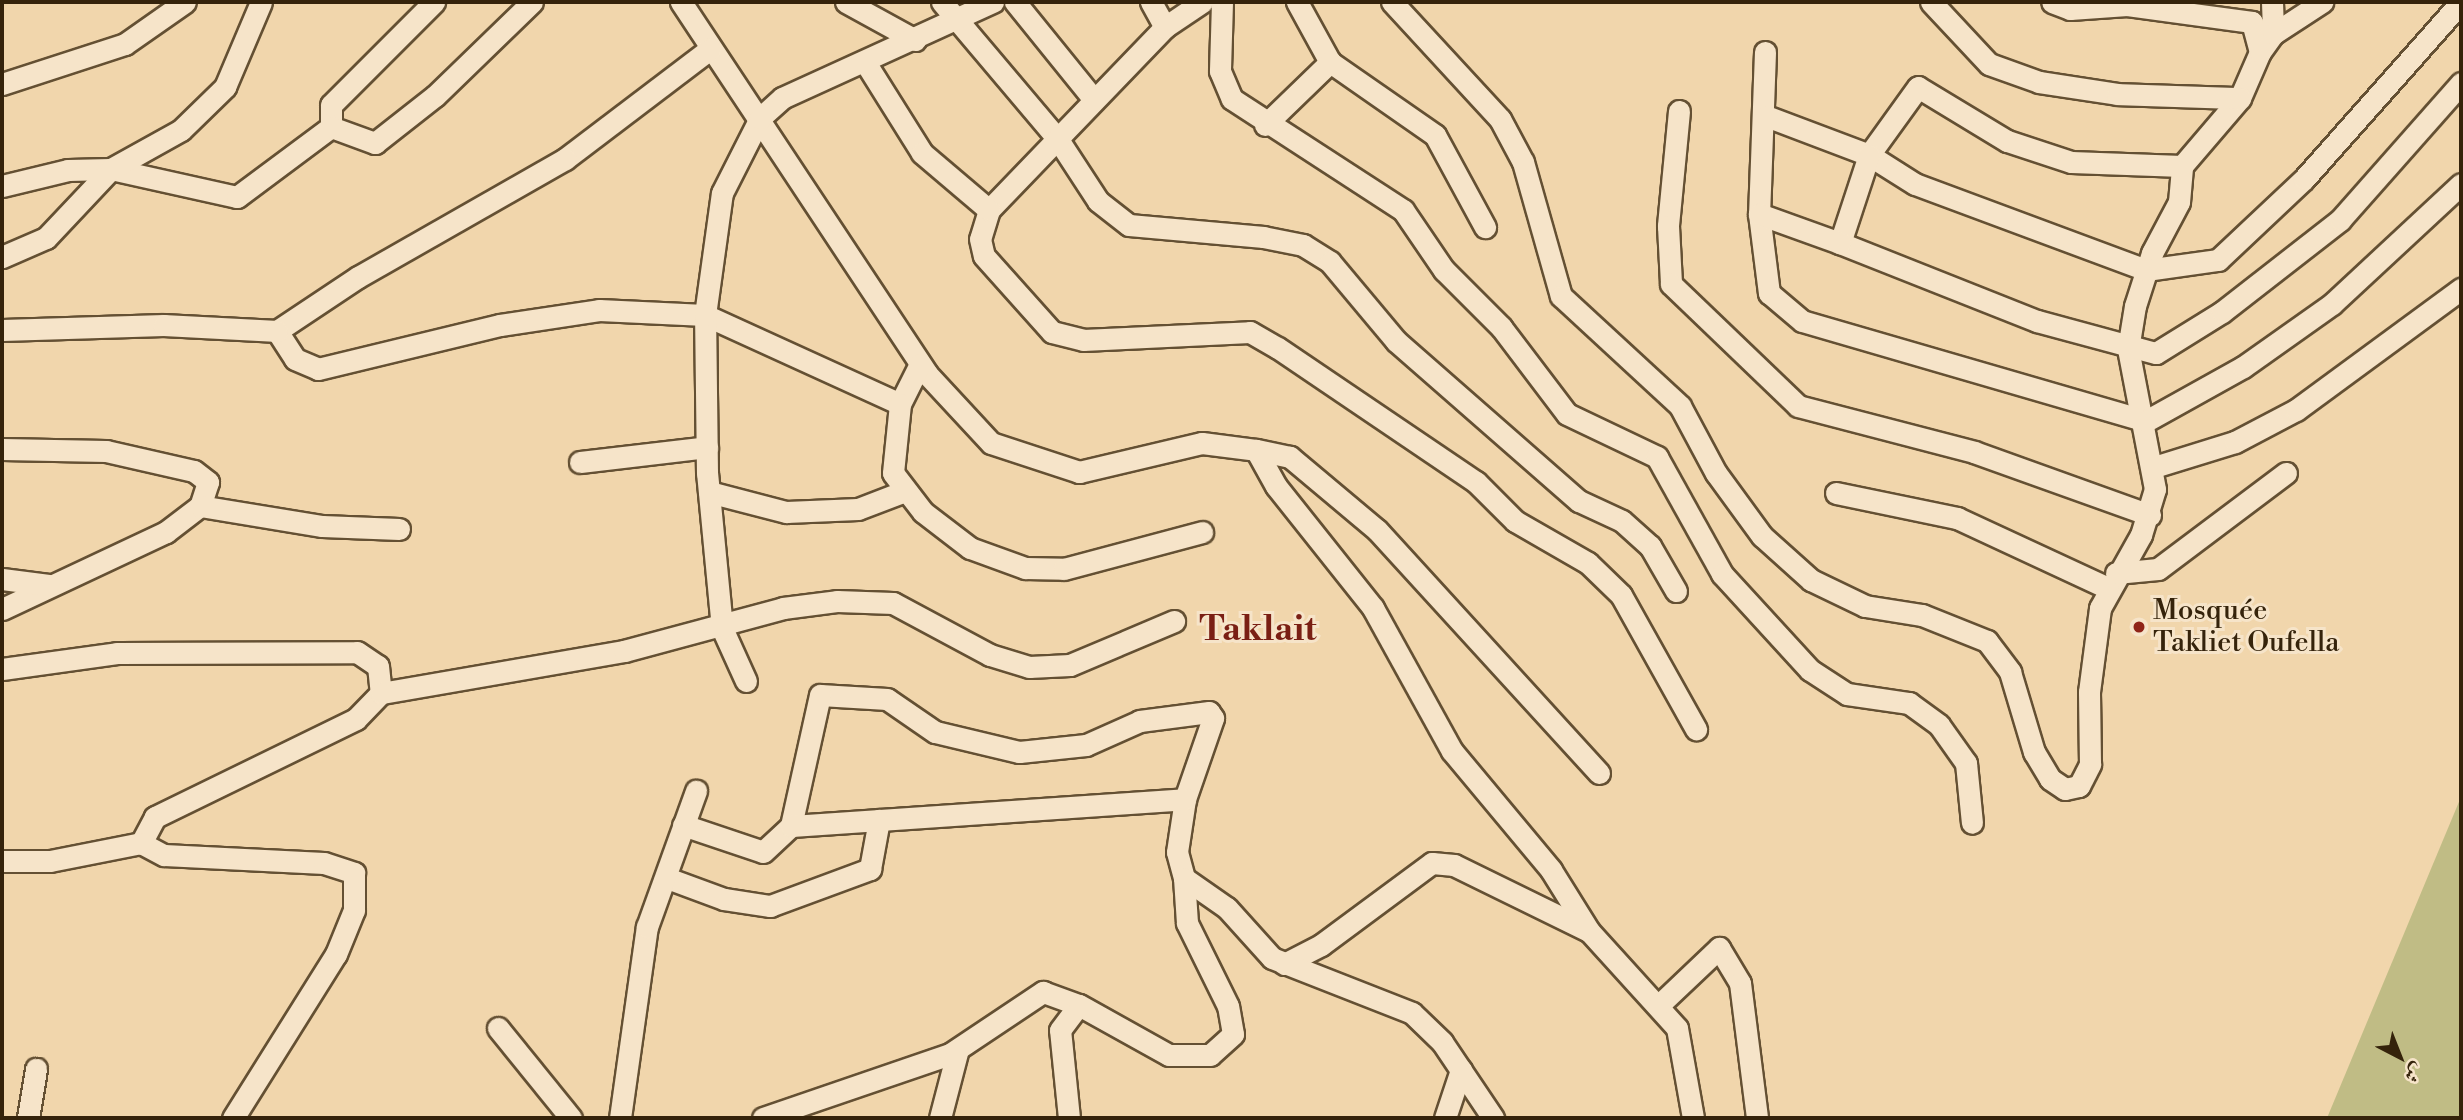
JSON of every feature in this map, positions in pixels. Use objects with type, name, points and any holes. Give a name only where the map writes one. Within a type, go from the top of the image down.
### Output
[{"type":"street","points":[[2,84],[125,44],[184,2]]},
{"type":"street","points":[[2,257],[46,238],[111,169],[181,130],[225,88],[261,2]]},
{"type":"street","points":[[331,127],[331,105],[434,2]]},
{"type":"street","points":[[331,127],[375,143],[435,96],[532,2]]},
{"type":"street","points":[[681,2],[920,364],[990,443],[1079,472],[1202,443],[1290,457],[1377,530],[1600,772]]},
{"type":"street","points":[[846,2],[915,40]]},
{"type":"street","points":[[942,2],[957,23],[1057,138],[1098,201],[1129,225],[1263,237],[1303,245],[1330,262],[1396,341],[1579,501],[1622,521],[1650,546],[1676,591]]},
{"type":"street","points":[[746,681],[722,628],[709,492],[705,315],[722,192],[760,118],[782,98],[957,23],[993,2]]},
{"type":"street","points":[[1015,2],[1092,97]]},
{"type":"street","points":[[1151,2],[1166,27]]},
{"type":"street","points":[[1202,2],[1166,27],[1092,97],[989,210],[980,239],[984,256],[1052,332],[1083,340],[1250,332],[1476,482],[1515,521],[1588,563],[1622,595],[1696,729]]},
{"type":"street","points":[[1222,2],[1220,71],[1233,99],[1265,125],[1403,210],[1444,270],[1501,327],[1567,414],[1657,457],[1722,574],[1810,670],[1847,694],[1909,703],[1939,725],[1966,763],[1972,823]]},
{"type":"street","points":[[1297,2],[1330,62],[1435,135],[1485,227]]},
{"type":"street","points":[[1392,2],[1500,119],[1523,162],[1561,296],[1680,406],[1716,473],[1762,537],[1811,580],[1865,606],[1922,615],[1987,641],[2010,672],[2034,752],[2050,779],[2065,789],[2079,786],[2090,764],[2089,692],[2112,580],[2150,515],[2154,467],[2128,349],[2146,270],[2179,202],[2182,166],[2240,98],[2260,52],[2273,34],[2322,2]]},
{"type":"street","points":[[1931,2],[1989,64],[2039,82],[2117,94],[2240,98]]},
{"type":"street","points":[[2052,2],[2070,9],[2127,5],[2252,22],[2273,34]]},
{"type":"street","points":[[2272,2],[2273,34]]},
{"type":"street","points":[[1766,116],[1870,155],[1915,184],[2146,270],[2218,260],[2304,179],[2460,2]]},
{"type":"street","points":[[2252,22],[2260,52]]},
{"type":"street","points":[[2,330],[164,325],[277,331],[358,276],[565,159],[710,49]]},
{"type":"street","points":[[1765,52],[1766,116],[1759,214],[1769,293],[1802,321],[2146,421],[2243,367],[2332,304],[2461,184]]},
{"type":"street","points":[[865,62],[922,153],[989,210]]},
{"type":"street","points":[[1265,125],[1330,62]]},
{"type":"street","points":[[1759,214],[1840,243],[1974,298],[2128,349],[2156,353],[2222,312],[2340,220],[2461,83]]},
{"type":"street","points":[[1840,243],[1870,155],[1918,87],[2007,141],[2071,162],[2182,166]]},
{"type":"street","points":[[1679,111],[1668,226],[1671,284],[1798,406],[1974,452],[2150,515]]},
{"type":"street","points":[[2,186],[68,170],[111,169],[237,197],[331,127]]},
{"type":"street","points":[[2154,467],[2235,442],[2296,410],[2461,289]]},
{"type":"street","points":[[277,331],[295,359],[318,369],[598,310],[705,315],[900,404]]},
{"type":"street","points":[[920,364],[900,404],[893,473],[905,491],[970,548],[1025,568],[1102,563],[1202,532]]},
{"type":"street","points":[[580,462],[707,447]]},
{"type":"street","points":[[2,449],[106,452],[194,471],[208,482],[200,506],[166,532],[49,585],[2,610]]},
{"type":"street","points":[[1256,450],[1276,486],[1373,608],[1452,751],[1551,870],[1589,931],[1659,1005],[1677,1028],[1693,1118]]},
{"type":"street","points":[[1836,493],[1957,518],[2112,580],[2158,569],[2286,473]]},
{"type":"street","points":[[709,492],[786,512],[858,509],[905,491]]},
{"type":"street","points":[[200,506],[322,526],[399,529]]},
{"type":"street","points":[[2,579],[49,585]]},
{"type":"street","points":[[141,843],[155,817],[356,719],[381,693],[722,628],[783,608],[893,603],[990,655],[1030,667],[1070,665],[1174,621]]},
{"type":"street","points":[[2,669],[117,653],[357,652],[378,666],[381,693]]},
{"type":"street","points":[[683,825],[763,852],[791,826],[820,695],[887,699],[935,732],[1019,752],[1086,745],[1140,721],[1209,712],[1213,718],[1185,799],[1177,852],[1184,878],[1187,923],[1228,1006],[1233,1034],[1210,1055],[1169,1055],[1079,1005],[1043,992],[958,1049],[763,1118]]},
{"type":"street","points":[[620,1118],[646,927],[667,878],[696,791]]},
{"type":"street","points":[[791,826],[1185,799]]},
{"type":"street","points":[[667,878],[724,899],[770,906],[842,885],[870,869],[879,820]]},
{"type":"street","points":[[2,861],[50,861],[141,843],[164,855],[324,863],[354,873],[354,910],[336,954],[233,1118]]},
{"type":"street","points":[[1283,964],[1321,945],[1432,863],[1454,864],[1589,931]]},
{"type":"street","points":[[1184,878],[1211,894],[1283,964],[1412,1013],[1461,1070],[1493,1118]]},
{"type":"street","points":[[1659,1005],[1719,948],[1740,983],[1757,1118]]},
{"type":"street","points":[[1069,1118],[1060,1030],[1079,1005]]},
{"type":"street","points":[[498,1028],[571,1118]]},
{"type":"street","points":[[940,1118],[958,1049]]},
{"type":"street","points":[[28,1118],[36,1069]]},
{"type":"street","points":[[1445,1118],[1461,1070]]},
{"type":"shaded area","points":[[2461,797],[2461,1118],[2327,1118]]},
{"type":"place","name":"Mosquée Takliet Oufella","points":[[2139,627]]},
{"type":"district","name":"Taklait","points":[[1258,630]]}]
